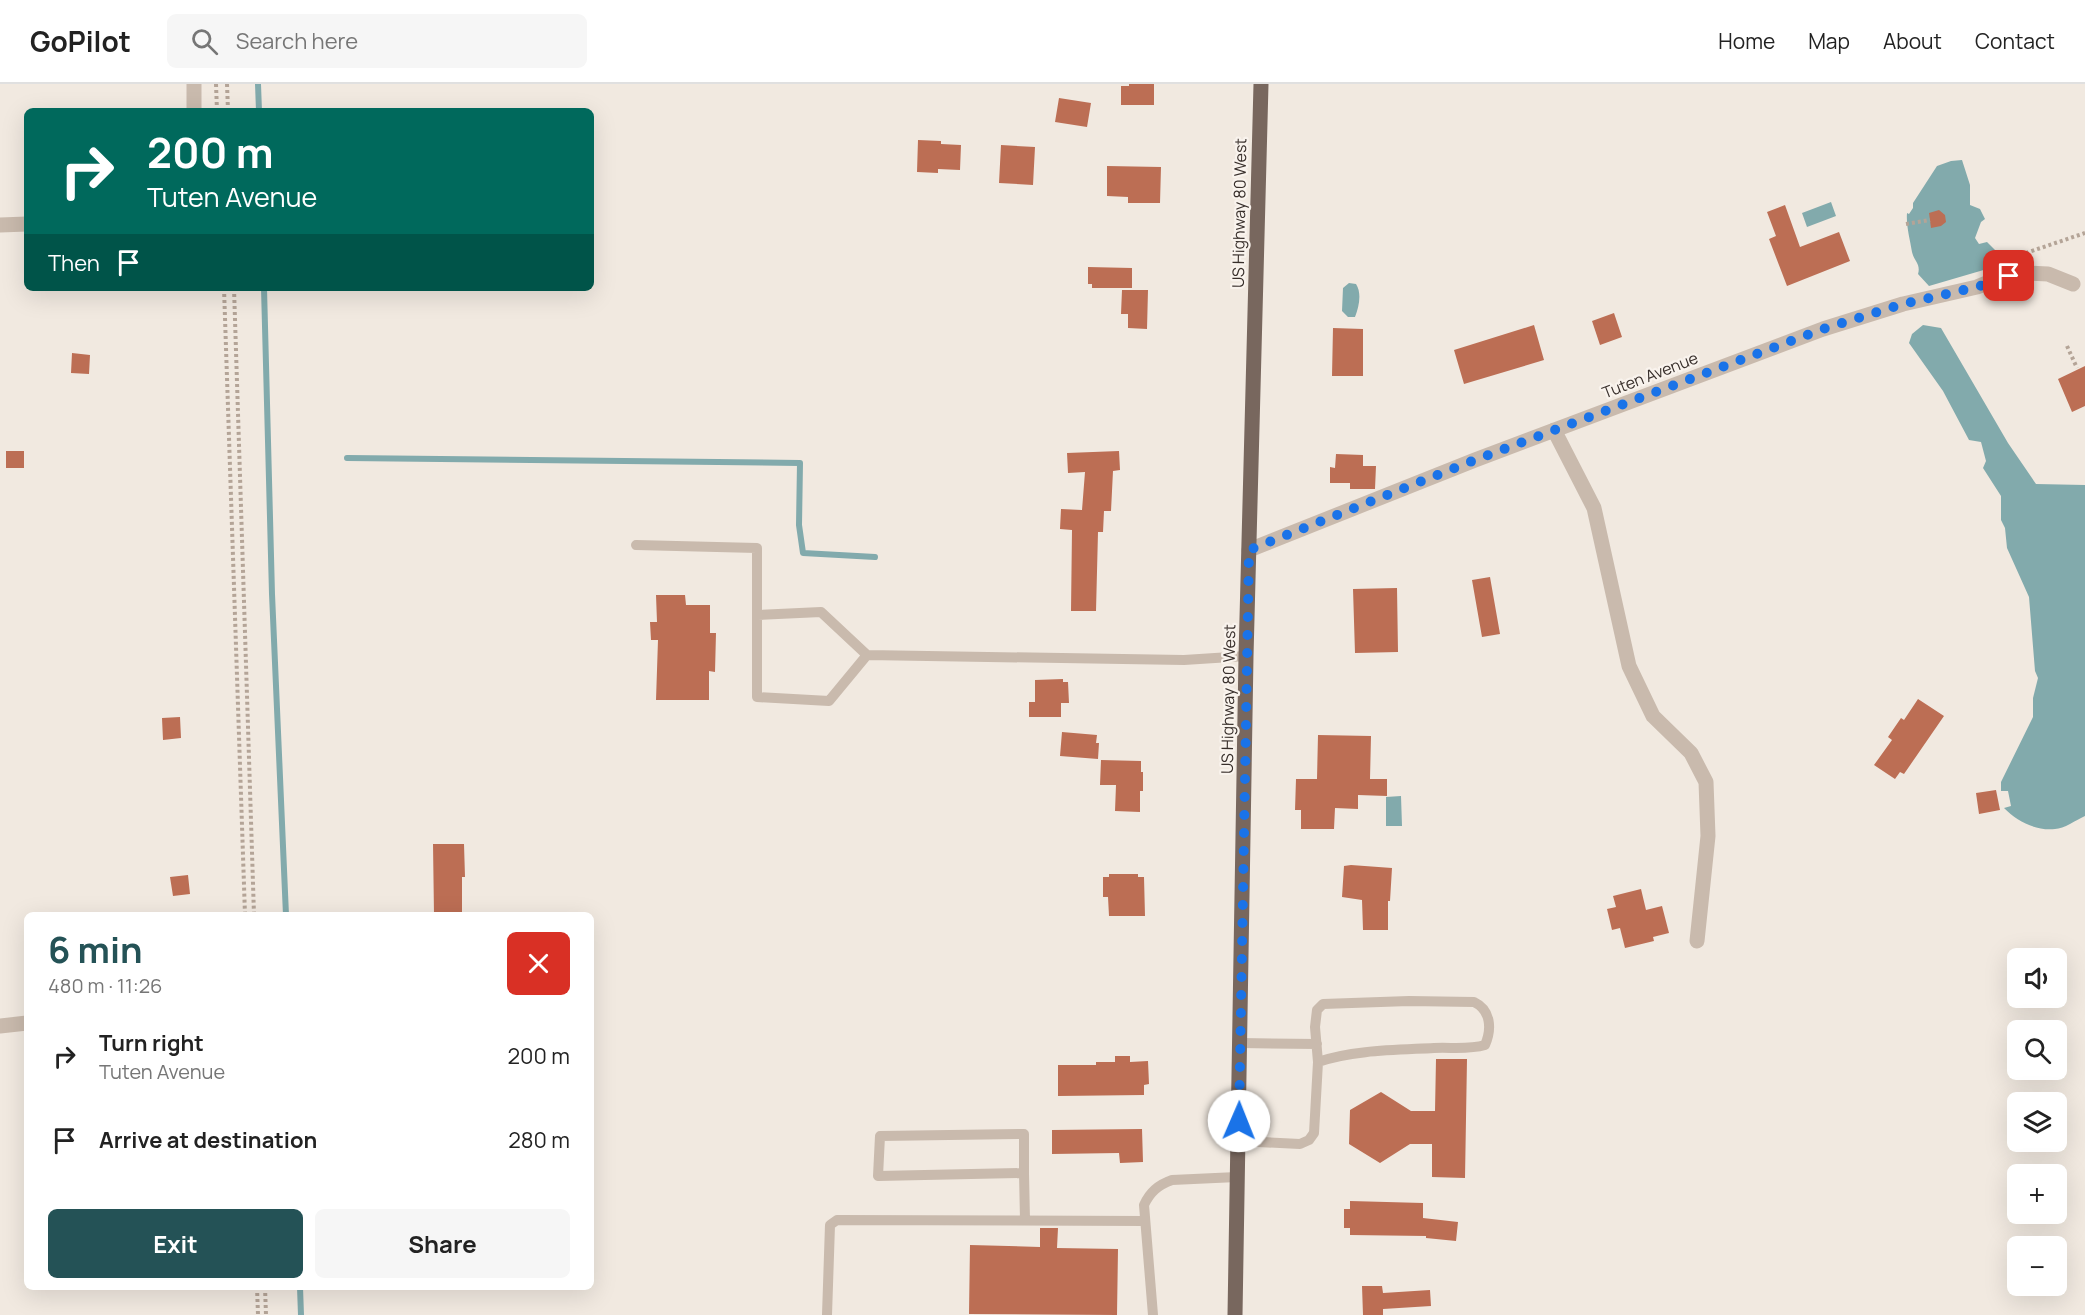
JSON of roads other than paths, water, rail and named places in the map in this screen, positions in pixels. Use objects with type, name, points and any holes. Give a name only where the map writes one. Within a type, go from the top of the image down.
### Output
[{"type":"main road","name":"US Highway 80 West","points":[[1235,1315],[1246,656],[1261,84]]},
{"type":"street","points":[[194,84],[194,108]]},
{"type":"street","points":[[0,225],[24,224]]},
{"type":"street","name":"Tuten Avenue","points":[[1249,550],[1554,430],[1823,329],[1903,304],[1977,287],[1994,280],[2024,273],[2048,274],[2073,284]]},
{"type":"street","points":[[1554,430],[1594,508],[1629,666],[1653,716],[1691,753],[1706,782],[1708,836],[1697,941]]},
{"type":"street","points":[[0,1026],[24,1023]]},
{"type":"lane","points":[[636,545],[757,548],[757,697],[829,701],[867,655]]},
{"type":"lane","points":[[758,615],[821,612],[867,655],[1162,660],[1246,656]]},
{"type":"lane","points":[[1239,1141],[1300,1144],[1309,1140],[1314,1133],[1318,1062],[1315,1027],[1317,1010],[1323,1004],[1409,1001],[1474,1002],[1482,1006],[1488,1015],[1488,1039],[1485,1045],[1476,1048],[1434,1048],[1335,1056],[1318,1062]]},
{"type":"lane","points":[[1241,1043],[1317,1044]]},
{"type":"lane","points":[[1024,1173],[878,1176],[880,1136],[1024,1134],[1025,1220]]},
{"type":"lane","points":[[1153,1315],[1143,1205],[1150,1193],[1172,1180],[1237,1177]]},
{"type":"lane","points":[[827,1315],[830,1226],[837,1220],[1145,1221]]},
{"type":"water","points":[[1962,160],[1970,185],[1970,205],[1980,209],[1985,219],[1981,222],[1975,238],[1979,244],[1987,242],[1995,250],[1995,262],[1987,269],[1929,286],[1918,274],[1919,268],[1912,252],[1908,232],[1907,213],[1909,214],[1913,208],[1913,203],[1937,166]]},
{"type":"water","points":[[1831,202],[1836,216],[1807,227],[1802,213]]},
{"type":"water","points":[[1349,283],[1356,284],[1359,292],[1359,305],[1355,317],[1348,317],[1342,311],[1343,288]]},
{"type":"water","points":[[1923,325],[1941,328],[2008,443],[2036,484],[2085,485],[2085,816],[2059,829],[2034,827],[2021,821],[2004,808],[2011,806],[2008,791],[2001,791],[2001,782],[2033,717],[2033,698],[2038,678],[2035,671],[2029,597],[2007,548],[2005,528],[2001,520],[2001,496],[1983,468],[1986,461],[1981,442],[1969,440],[1943,391],[1909,343],[1912,334]]},
{"type":"water","points":[[1401,796],[1402,826],[1386,826],[1386,797]]},
{"type":"waterway","points":[[258,84],[259,108]]},
{"type":"waterway","points":[[264,291],[272,594],[286,912]]},
{"type":"waterway","points":[[347,458],[800,463],[799,525],[803,553],[875,557]]},
{"type":"waterway","points":[[300,1290],[301,1315]]}]
